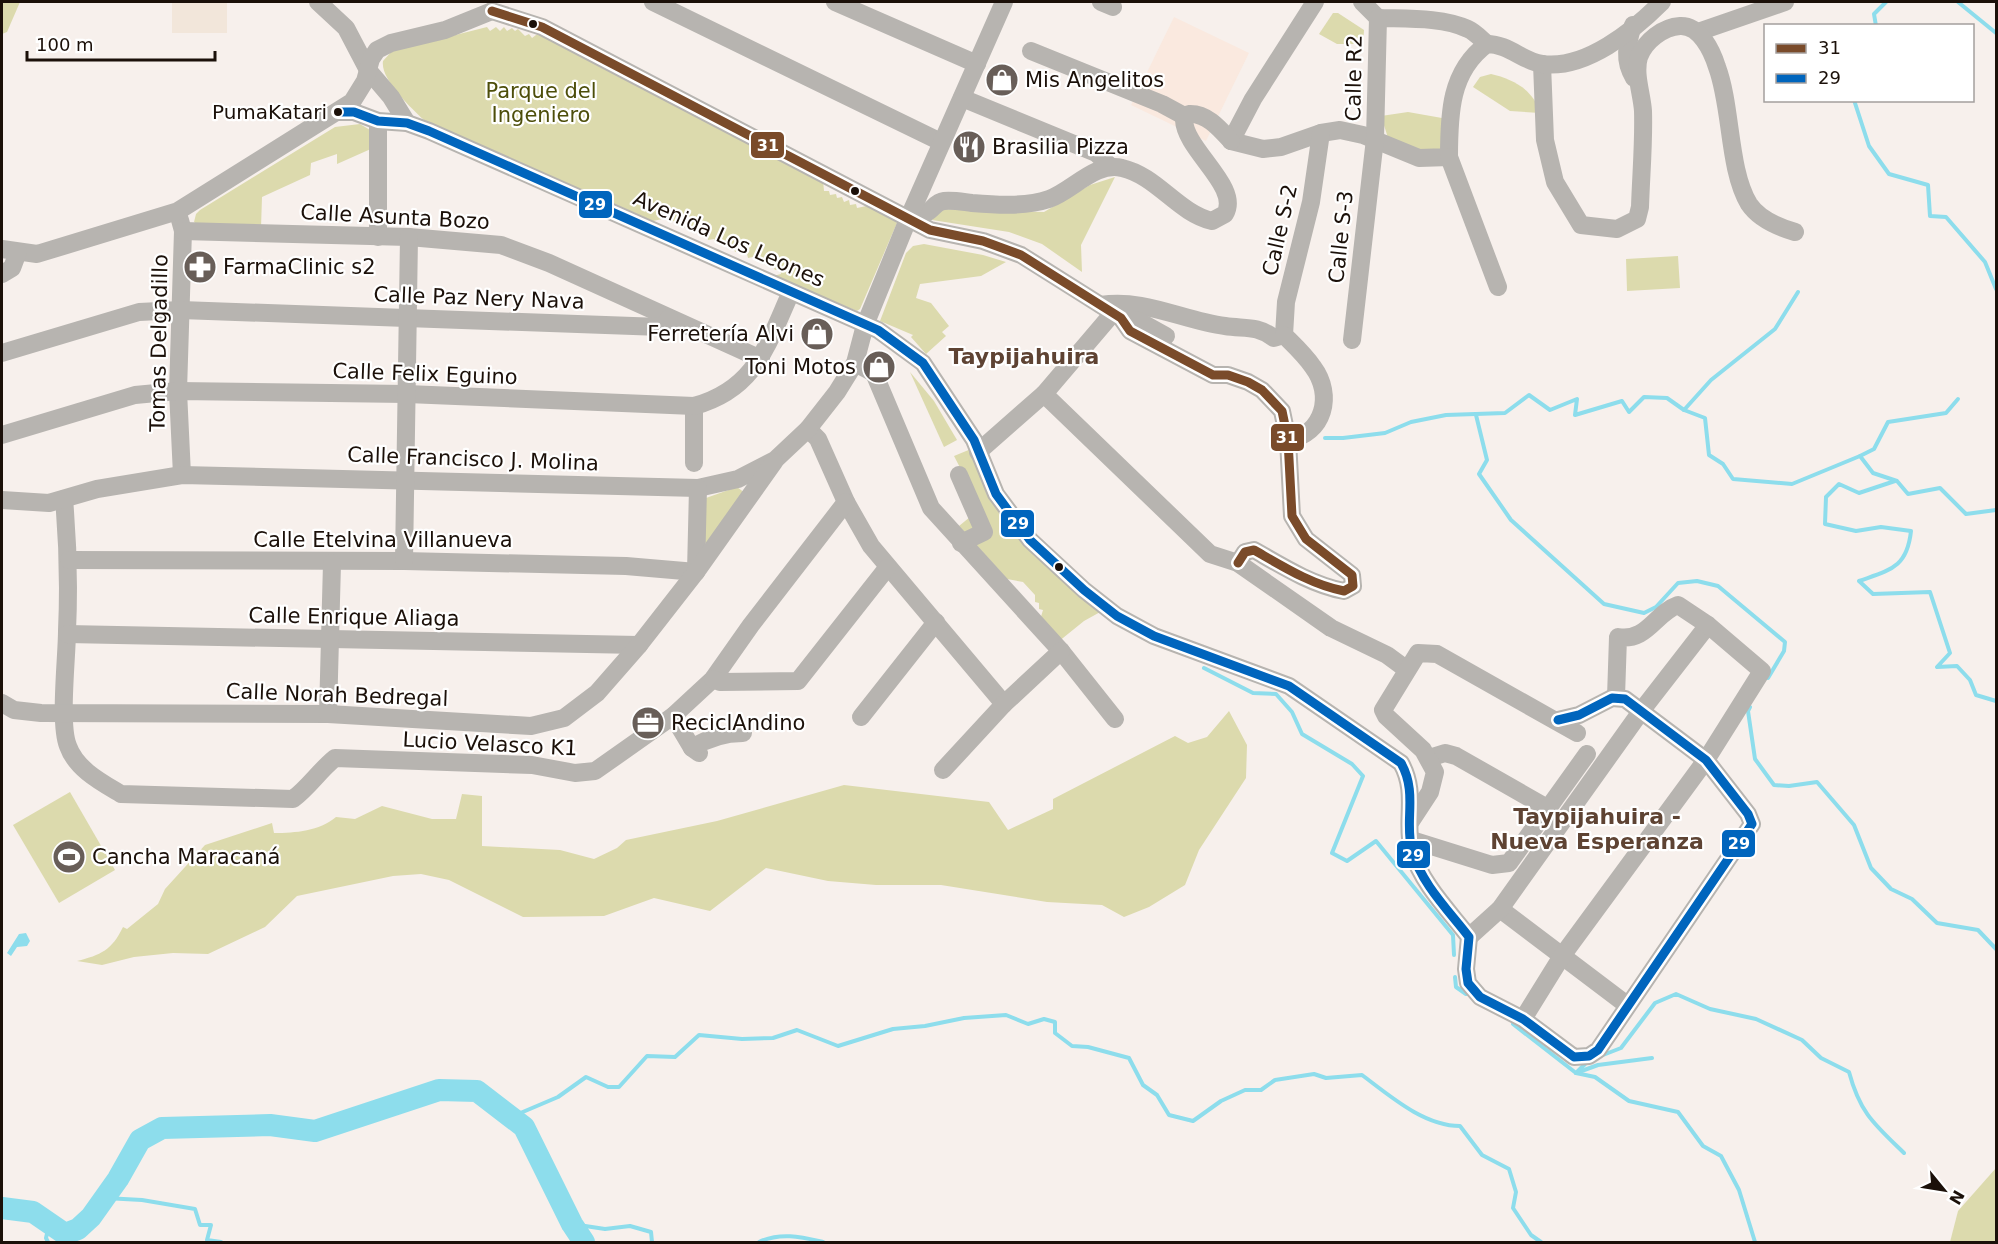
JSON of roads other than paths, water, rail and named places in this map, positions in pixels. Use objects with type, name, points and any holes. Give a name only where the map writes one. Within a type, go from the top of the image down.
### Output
[{"type":"street","points":[[318,2],[346,28],[368,70],[391,97],[407,123]]},
{"type":"street","points":[[653,2],[941,142]]},
{"type":"street","points":[[835,2],[976,64]]},
{"type":"street","name":"Calle Francisco J. Molina","points":[[2,500],[49,503],[97,489],[182,475],[698,488],[738,479],[776,460],[808,429],[855,363],[866,325],[909,217],[1004,2]]},
{"type":"street","points":[[1231,141],[1253,99],[1315,2]]},
{"type":"street","points":[[1362,2],[1378,18],[1432,21],[1469,29],[1487,44],[1508,47],[1542,64],[1560,63],[1591,55],[1633,26],[1662,2]]},
{"type":"street","points":[[1698,32],[1785,2]]},
{"type":"street","points":[[2,274],[12,268],[10,250],[38,254],[178,211],[338,112],[359,91],[377,50],[385,45],[445,30],[492,6],[542,27],[930,230],[983,241],[1021,255],[1112,312],[1139,321],[1219,365],[1228,375],[1248,382],[1274,400],[1282,411],[1288,440],[1292,516],[1306,539],[1352,575],[1353,586],[1344,591],[1333,589],[1296,573],[1254,550],[1245,552],[1238,563]]},
{"type":"street","name":"Calle R2","points":[[1375,140],[1378,18]]},
{"type":"street","points":[[1633,26],[1628,41],[1626,66],[1640,89]]},
{"type":"street","points":[[1542,64],[1547,150],[1555,182],[1581,225],[1617,229],[1637,219],[1640,207],[1643,112],[1638,60],[1649,41],[1673,26],[1684,26],[1698,32],[1717,65],[1724,89],[1740,181],[1749,204],[1759,215],[1795,232]]},
{"type":"street","points":[[1487,44],[1468,62],[1457,82],[1449,123],[1449,157],[1498,287]]},
{"type":"street","points":[[1032,51],[1162,104],[1186,117]]},
{"type":"street","points":[[962,98],[1096,153],[1110,166],[1133,172],[1203,219],[1212,221],[1219,218],[1229,207],[1229,200],[1225,189],[1188,136],[1184,124],[1186,117],[1193,113],[1217,124],[1231,141],[1263,149],[1281,147],[1321,133],[1340,130],[1375,140],[1419,158],[1449,157]]},
{"type":"street","name":"Avenida Los Leones","points":[[338,112],[354,112],[378,121],[407,123],[648,226],[878,330],[923,363],[974,440],[996,494],[1030,540],[1118,616],[1154,636],[1289,687],[1401,764],[1408,775],[1410,788],[1412,850],[1430,886],[1468,937]]},
{"type":"street","points":[[378,121],[378,237]]},
{"type":"street","name":"Calle S-2","points":[[1284,335],[1286,302],[1311,202],[1321,133]]},
{"type":"street","name":"Calle S-3","points":[[1352,340],[1375,140]]},
{"type":"street","points":[[909,217],[927,213],[943,200],[987,204],[1035,203],[1064,193],[1094,173],[1110,166]]},
{"type":"street","name":"Tomas Delgadillo","points":[[178,211],[183,231],[178,391],[182,475]]},
{"type":"street","name":"Calle Asunta Bozo","points":[[183,231],[410,237],[501,246],[549,263],[761,359]]},
{"type":"street","points":[[404,561],[406,318],[410,237]]},
{"type":"street","name":"Calle Felix Eguino","points":[[2,435],[135,395],[178,391],[407,394],[694,406],[727,393],[744,381],[761,359],[791,292]]},
{"type":"street","points":[[978,452],[1044,394],[1112,312],[1123,302],[1225,326],[1255,327],[1274,338],[1284,335],[1313,367],[1324,399],[1322,414],[1316,425],[1306,434],[1288,440]]},
{"type":"street","name":"Calle Paz Nery Nava","points":[[2,353],[139,312],[181,310],[661,327],[666,325],[669,318]]},
{"type":"street","points":[[855,363],[874,373],[931,508],[1061,651],[1115,719]]},
{"type":"street","points":[[1044,394],[1210,554],[1238,563],[1331,628],[1387,655],[1406,669]]},
{"type":"street","points":[[694,406],[694,463]]},
{"type":"street","points":[[808,429],[824,450],[846,502],[870,546],[886,568],[936,622],[1004,704]]},
{"type":"street","name":"Calle Norah Bedregal","points":[[2,703],[14,710],[41,713],[66,711],[328,714],[531,726],[564,718],[597,693],[639,645],[696,572],[776,460]]},
{"type":"street","points":[[958,475],[984,532],[961,543]]},
{"type":"street","points":[[696,572],[698,488]]},
{"type":"street","points":[[64,499],[69,560],[66,711]]},
{"type":"street","name":"Lucio Velasco K1","points":[[66,711],[67,744],[74,758],[98,780],[121,794],[292,799],[311,785],[321,770],[334,758],[532,765],[575,773],[595,771],[673,716],[713,679],[751,625],[846,502]]},
{"type":"street","name":"Calle Etelvina Villanueva","points":[[69,560],[332,563],[404,561],[626,566],[696,572]]},
{"type":"street","points":[[328,714],[332,563]]},
{"type":"street","points":[[713,679],[720,682],[798,681],[886,568]]},
{"type":"street","points":[[1523,1019],[1562,956],[1706,760],[1762,671],[1708,625],[1678,605],[1667,609],[1645,633],[1618,637],[1616,697]]},
{"type":"street","points":[[861,717],[936,622]]},
{"type":"street","points":[[1558,720],[1579,715],[1616,697],[1624,699],[1642,710],[1706,760],[1748,814],[1752,824],[1749,832],[1598,1050],[1589,1056],[1574,1057],[1523,1019],[1480,998],[1468,983],[1466,969],[1468,937],[1500,909],[1642,710],[1708,625]]},
{"type":"street","name":"Calle Enrique Aliaga","points":[[67,634],[639,645]]},
{"type":"street","points":[[943,770],[1004,704],[1061,651]]},
{"type":"street","points":[[1411,821],[1433,784],[1435,772],[1429,758],[1383,710],[1406,669],[1418,653],[1437,654],[1558,720],[1577,733]]},
{"type":"street","points":[[673,716],[697,751],[705,740],[728,733],[743,733]]},
{"type":"street","points":[[1429,758],[1445,753],[1456,756],[1549,809]]},
{"type":"street","points":[[1412,840],[1492,865],[1509,864],[1587,754]]},
{"type":"street","points":[[1500,909],[1627,1005]]},
{"type":"water","points":[[26,933],[30,941],[27,946],[17,947],[11,956],[7,953],[19,934]]},
{"type":"waterway","points":[[1876,24],[1874,14],[1886,2]]},
{"type":"waterway","points":[[1958,2],[1996,33]]},
{"type":"waterway","points":[[1855,102],[1869,146],[1889,174],[1928,185],[1930,216],[1946,217],[1985,262],[1996,289]]},
{"type":"waterway","points":[[1684,410],[1711,380],[1775,329],[1798,292]]},
{"type":"waterway","points":[[1325,438],[1385,433],[1411,422],[1446,415],[1505,413],[1529,395],[1550,410],[1577,399],[1575,415],[1622,401],[1629,412],[1644,397],[1667,398],[1684,410],[1705,418],[1709,455],[1723,464],[1733,479],[1792,484],[1860,456],[1873,473],[1897,481],[1908,494],[1940,488],[1966,514],[1996,510]]},
{"type":"waterway","points":[[1860,456],[1874,449],[1888,422],[1946,413],[1958,399]]},
{"type":"waterway","points":[[1476,415],[1487,460],[1479,474],[1511,520],[1604,604],[1644,613],[1656,607],[1678,583],[1697,581],[1718,586],[1785,642],[1784,651],[1768,678]]},
{"type":"waterway","points":[[1895,481],[1859,493],[1839,484],[1826,497],[1825,524],[1856,531],[1881,527],[1911,531],[1906,553],[1895,566],[1859,581],[1873,594],[1930,592],[1950,653],[1937,667],[1957,666],[1970,680],[1976,695],[1996,701]]},
{"type":"waterway","points":[[1204,668],[1253,693],[1276,694],[1292,712],[1302,734],[1352,764],[1363,776],[1332,853],[1347,861],[1376,841],[1453,935],[1454,955]]},
{"type":"waterway","points":[[1750,707],[1748,711],[1755,759],[1774,785],[1789,786],[1817,782],[1854,825],[1871,868],[1891,889],[1912,899],[1937,923],[1978,930],[1996,949]]},
{"type":"waterway","points":[[1455,977],[1456,987],[1466,994]]},
{"type":"waterway","points":[[1603,1055],[1621,1048],[1655,1003],[1676,994],[1710,1009],[1756,1019],[1802,1040],[1821,1058],[1849,1072],[1858,1098],[1869,1117],[1904,1153]]},
{"type":"waterway","points":[[511,1117],[558,1097],[586,1077],[608,1087],[619,1087],[647,1056],[675,1057],[699,1035],[742,1039],[773,1038],[797,1030],[838,1046],[893,1029],[925,1026],[964,1018],[1006,1015],[1028,1024],[1044,1019],[1055,1022],[1055,1033],[1072,1046],[1088,1047],[1129,1058],[1143,1085],[1157,1095],[1169,1115],[1193,1121],[1221,1101],[1245,1090],[1261,1090],[1275,1080],[1314,1074],[1326,1078],[1362,1075],[1421,1115],[1447,1125],[1460,1126],[1482,1155],[1509,1169],[1516,1192],[1513,1208],[1531,1235],[1541,1242]]},
{"type":"waterway","points":[[1513,1024],[1576,1073],[1598,1065],[1652,1058]]},
{"type":"waterway","points":[[1576,1073],[1586,1063]]},
{"type":"waterway","points":[[1576,1073],[1595,1077],[1629,1101],[1678,1112],[1703,1146],[1721,1156],[1739,1190],[1755,1242]]},
{"type":"waterway","points":[[2,1208],[33,1212],[65,1234],[78,1229],[91,1217],[118,1179],[140,1140],[162,1128],[270,1125],[315,1131],[439,1090],[477,1091],[524,1127],[572,1224],[584,1242]]},
{"type":"waterway","points":[[105,1198],[142,1200],[195,1209],[200,1225],[211,1225],[207,1240],[221,1242]]},
{"type":"waterway","points":[[572,1224],[605,1229],[630,1226],[651,1232],[652,1242]]},
{"type":"waterway","points":[[48,1242],[46,1238],[49,1225]]},
{"type":"waterway","points":[[759,1242],[783,1236],[823,1242]]},
{"type":"place","name":"Mis Angelitos","points":[[1002,80]]},
{"type":"place","name":"PumaKatari","points":[[338,112]]},
{"type":"place","name":"Brasilia Pizza","points":[[969,147]]},
{"type":"place","name":"FarmaClinic s2","points":[[200,267]]},
{"type":"place","name":"Ferretería Alvi","points":[[817,334]]},
{"type":"place","name":"Toni Motos","points":[[879,367]]},
{"type":"place","name":"ReciclAndino","points":[[648,723]]},
{"type":"place","name":"Cancha Maracaná","points":[[69,857]]},
{"type":"district","name":"Taypijahuira","points":[[1024,356]]},
{"type":"district","name":"Taypijahuira - Nueva Esperanza","points":[[1597,828]]},
{"type":"park label","name":"Parque del Ingeniero","points":[[541,103]]}]
